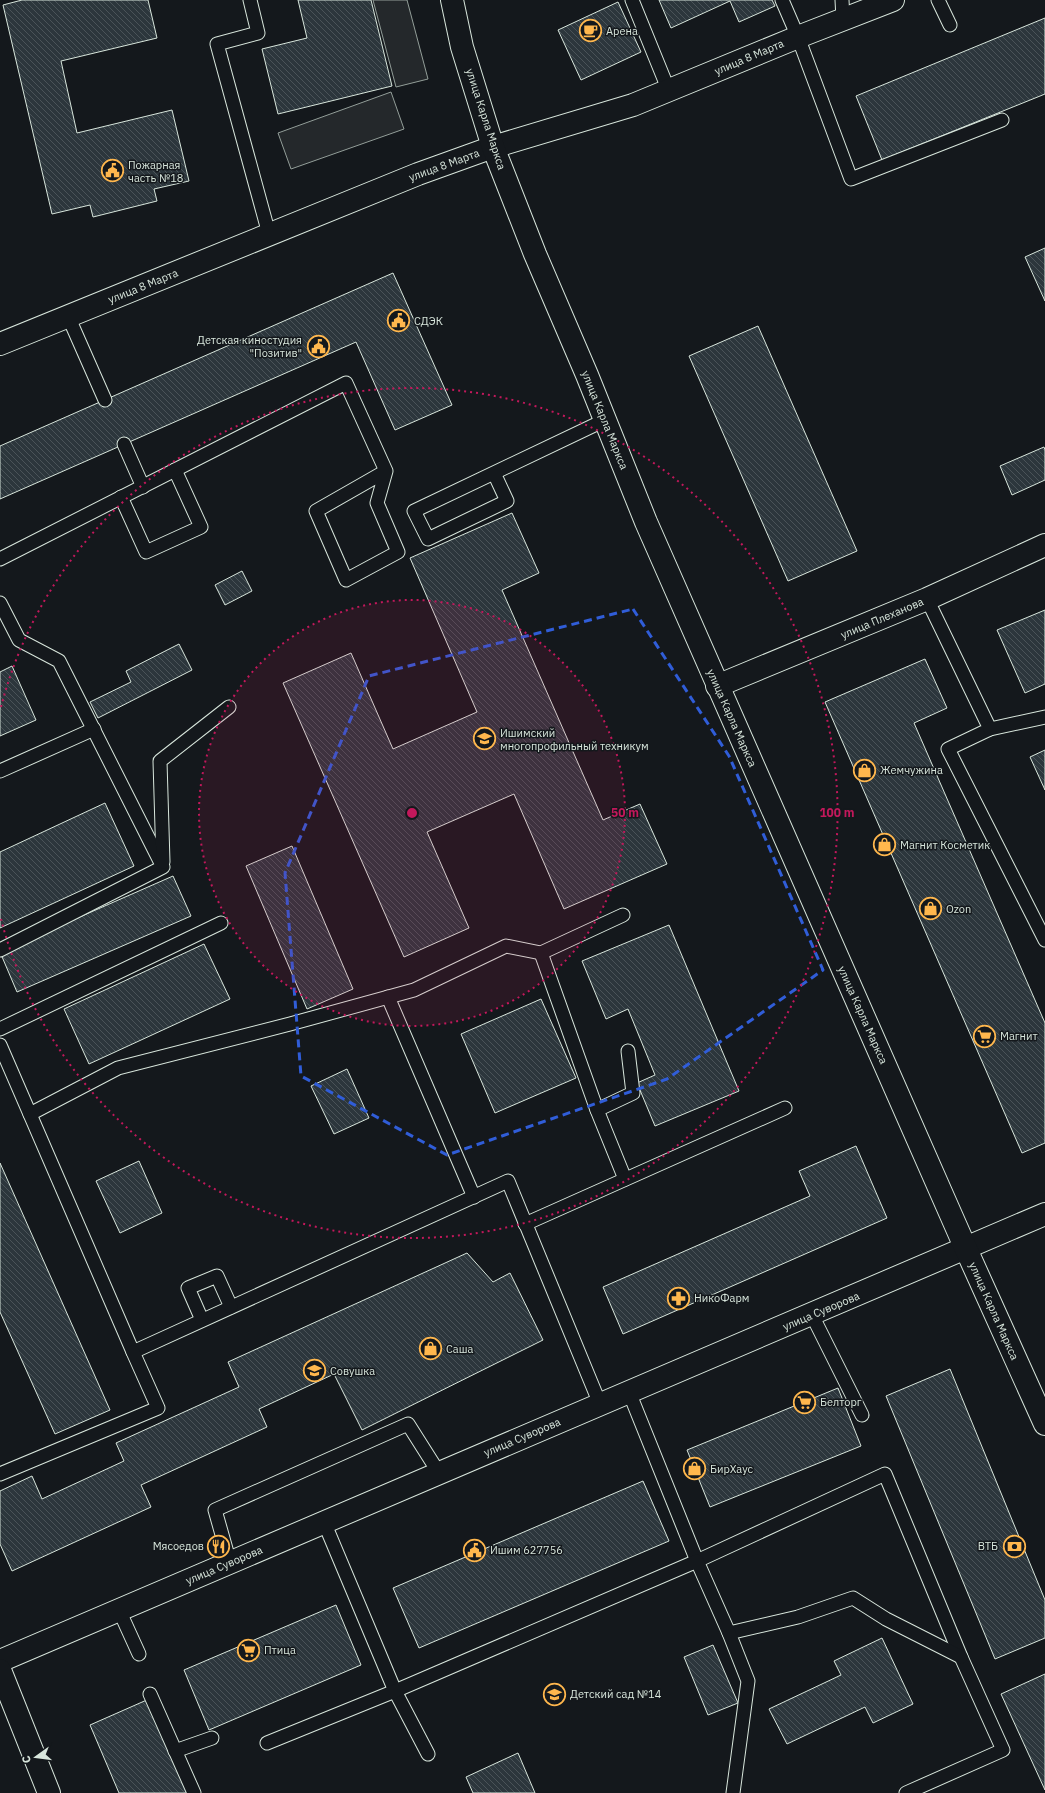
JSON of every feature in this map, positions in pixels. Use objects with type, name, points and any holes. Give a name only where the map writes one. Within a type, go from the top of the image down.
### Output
[{"type":"street","name":"улица Карла Маркса","points":[[452,0],[462,47],[493,147],[535,254],[646,522],[966,1250],[1045,1424]]},
{"type":"street","name":"улица 8 Марта","points":[[0,344],[418,174],[493,147],[634,105],[798,37],[842,10],[893,0]]},
{"type":"street","name":"улица Плеханова","points":[[717,686],[927,599],[1045,545]]},
{"type":"street","name":"улица Суворова","points":[[0,1661],[600,1404],[966,1250],[1045,1214]]},
{"type":"street","points":[[0,1670],[49,1793]]},
{"type":"lane","points":[[250,0],[258,33],[217,44],[269,234]]},
{"type":"lane","points":[[632,0],[669,91]]},
{"type":"lane","points":[[782,0],[798,37],[851,179],[1002,120]]},
{"type":"lane","points":[[938,0],[950,25]]},
{"type":"lane","points":[[68,316],[105,400]]},
{"type":"lane","points":[[0,559],[346,383],[386,471],[377,503],[398,552],[346,580],[316,511],[386,471]]},
{"type":"lane","points":[[494,473],[507,501],[428,539],[414,511],[605,420]]},
{"type":"lane","points":[[124,444],[143,487]]},
{"type":"lane","points":[[121,497],[146,552],[201,526],[175,470]]},
{"type":"lane","points":[[927,599],[990,729]]},
{"type":"lane","points":[[0,603],[19,640],[59,661],[163,867]]},
{"type":"lane","points":[[163,867],[160,762],[229,707]]},
{"type":"lane","points":[[1045,717],[990,729],[948,749],[1045,940]]},
{"type":"lane","points":[[0,771],[94,729]]},
{"type":"lane","points":[[0,950],[163,867]]},
{"type":"lane","points":[[30,1114],[118,1068],[414,990],[506,946],[542,953],[623,915]]},
{"type":"lane","points":[[0,1029],[221,923]]},
{"type":"lane","points":[[542,953],[597,1110],[625,1180]]},
{"type":"lane","points":[[388,997],[474,1196]]},
{"type":"lane","points":[[0,1045],[158,1408],[0,1474]]},
{"type":"lane","points":[[597,1110],[633,1093],[628,1051]]},
{"type":"lane","points":[[525,1224],[784,1108]]},
{"type":"lane","points":[[133,1352],[508,1181],[600,1404]]},
{"type":"lane","points":[[202,1320],[188,1288],[217,1276],[231,1307]]},
{"type":"lane","points":[[812,1315],[862,1415]]},
{"type":"lane","points":[[629,1392],[697,1561],[729,1633],[748,1681],[733,1793]]},
{"type":"lane","points":[[230,1563],[215,1510],[408,1424],[439,1473]]},
{"type":"lane","points":[[267,1743],[395,1691],[697,1561],[885,1474],[961,1658],[1003,1750],[906,1793]]},
{"type":"lane","points":[[324,1522],[395,1691],[428,1754]]},
{"type":"lane","points":[[729,1633],[798,1617],[853,1598],[886,1618],[961,1658]]},
{"type":"lane","points":[[119,1610],[139,1654]]},
{"type":"lane","points":[[150,1694],[194,1793]]},
{"type":"lane","points":[[176,1751],[212,1738]]},
{"type":"highlighted area","points":[[633,609],[729,756],[823,970],[667,1079],[447,1155],[301,1076],[285,873],[369,676]]},
{"type":"shaded area","points":[[373,0],[407,0],[428,79],[396,87]]},
{"type":"shaded area","points":[[391,92],[404,129],[291,169],[278,133]]},
{"type":"building","points":[[22,0],[148,0],[157,38],[61,61],[77,133],[172,110],[189,181],[154,189],[157,201],[93,217],[90,205],[52,214],[3,5]]},
{"type":"building","points":[[298,0],[371,0],[392,86],[278,114],[262,49],[307,38]]},
{"type":"building","points":[[659,0],[772,0],[775,6],[739,22],[730,1],[671,28]]},
{"type":"building","points":[[618,2],[641,52],[581,80],[558,30]]},
{"type":"building","points":[[1045,18],[1045,94],[882,160],[856,96]]},
{"type":"building","points":[[1045,248],[1045,301],[1025,257]]},
{"type":"building","points":[[393,273],[452,405],[395,430],[356,342],[0,499],[0,446]]},
{"type":"building","points":[[758,326],[857,551],[788,581],[689,356]]},
{"type":"building","points":[[1044,447],[1045,480],[1012,495],[1000,466]]},
{"type":"building","points":[[512,513],[539,573],[502,590],[603,820],[640,804],[667,864],[564,909],[514,794],[427,832],[469,928],[404,957],[283,683],[351,653],[393,749],[477,712],[410,558]]},
{"type":"building","points":[[242,571],[252,591],[225,605],[215,585]]},
{"type":"building","points":[[1045,610],[1045,684],[1025,693],[997,630]]},
{"type":"building","points":[[179,644],[192,670],[98,718],[90,702],[131,682],[126,671]]},
{"type":"building","points":[[925,659],[947,708],[914,723],[1045,1023],[1045,1143],[1022,1153],[825,702]]},
{"type":"building","points":[[12,666],[36,720],[0,736],[0,672]]},
{"type":"building","points":[[1045,750],[1045,790],[1030,757]]},
{"type":"building","points":[[105,803],[134,866],[0,928],[0,852]]},
{"type":"building","points":[[292,846],[353,989],[307,1009],[246,866]]},
{"type":"building","points":[[173,876],[191,916],[17,992],[0,952]]},
{"type":"building","points":[[669,925],[739,1091],[655,1126],[637,1083],[655,1075],[628,1009],[606,1019],[582,961]]},
{"type":"building","points":[[204,944],[230,999],[89,1064],[64,1009]]},
{"type":"building","points":[[541,999],[576,1078],[495,1113],[461,1034]]},
{"type":"building","points":[[347,1069],[369,1118],[334,1134],[311,1086]]},
{"type":"building","points":[[856,1146],[887,1218],[623,1334],[603,1287],[810,1196],[799,1171]]},
{"type":"building","points":[[139,1161],[162,1213],[120,1233],[96,1181]]},
{"type":"building","points":[[0,1163],[110,1410],[55,1434],[0,1312]]},
{"type":"building","points":[[467,1253],[493,1282],[510,1273],[543,1340],[362,1430],[334,1374],[259,1409],[267,1427],[141,1485],[151,1507],[12,1571],[0,1544],[0,1491],[32,1476],[42,1499],[124,1461],[116,1443],[239,1387],[228,1362]]},
{"type":"building","points":[[950,1369],[1045,1600],[1045,1638],[995,1659],[886,1396]]},
{"type":"building","points":[[838,1388],[861,1446],[710,1507],[687,1450]]},
{"type":"building","points":[[643,1481],[669,1541],[419,1648],[393,1588]]},
{"type":"building","points":[[336,1605],[361,1665],[209,1730],[184,1670]]},
{"type":"building","points":[[882,1638],[913,1704],[873,1723],[865,1707],[787,1744],[769,1709],[841,1675],[834,1661]]},
{"type":"building","points":[[713,1645],[738,1703],[708,1715],[684,1657]]},
{"type":"building","points":[[1045,1674],[1045,1790],[1001,1694]]},
{"type":"building","points":[[149,1699],[190,1793],[119,1793],[90,1725]]},
{"type":"building","points":[[518,1753],[535,1793],[473,1793],[466,1777]]},
{"type":"place","name":"Арена","points":[[590,31]]},
{"type":"place","name":"Пожарная часть №18","points":[[113,171]]},
{"type":"place","name":"СДЭК","points":[[399,321]]},
{"type":"place","name":"Детская киностудия \"Позитив\"","points":[[318,346]]},
{"type":"place","name":"Ишимский многопрофильный техникум","points":[[485,739]]},
{"type":"place","name":"Жемчужина","points":[[864,770]]},
{"type":"place","name":"Магнит Косметик","points":[[885,845]]},
{"type":"place","name":"Ozon","points":[[930,909]]},
{"type":"place","name":"Магнит","points":[[984,1036]]},
{"type":"place","name":"НикоФарм","points":[[679,1298]]},
{"type":"place","name":"Саша","points":[[430,1349]]},
{"type":"place","name":"Совушка","points":[[315,1371]]},
{"type":"place","name":"Белторг","points":[[805,1402]]},
{"type":"place","name":"БирХаус","points":[[694,1469]]},
{"type":"place","name":"Мясоедов","points":[[219,1546]]},
{"type":"place","name":"ВТБ","points":[[1014,1546]]},
{"type":"place","name":"Ишим 627756","points":[[474,1550]]},
{"type":"place","name":"Птица","points":[[249,1650]]},
{"type":"place","name":"Детский сад №14","points":[[555,1694]]}]
